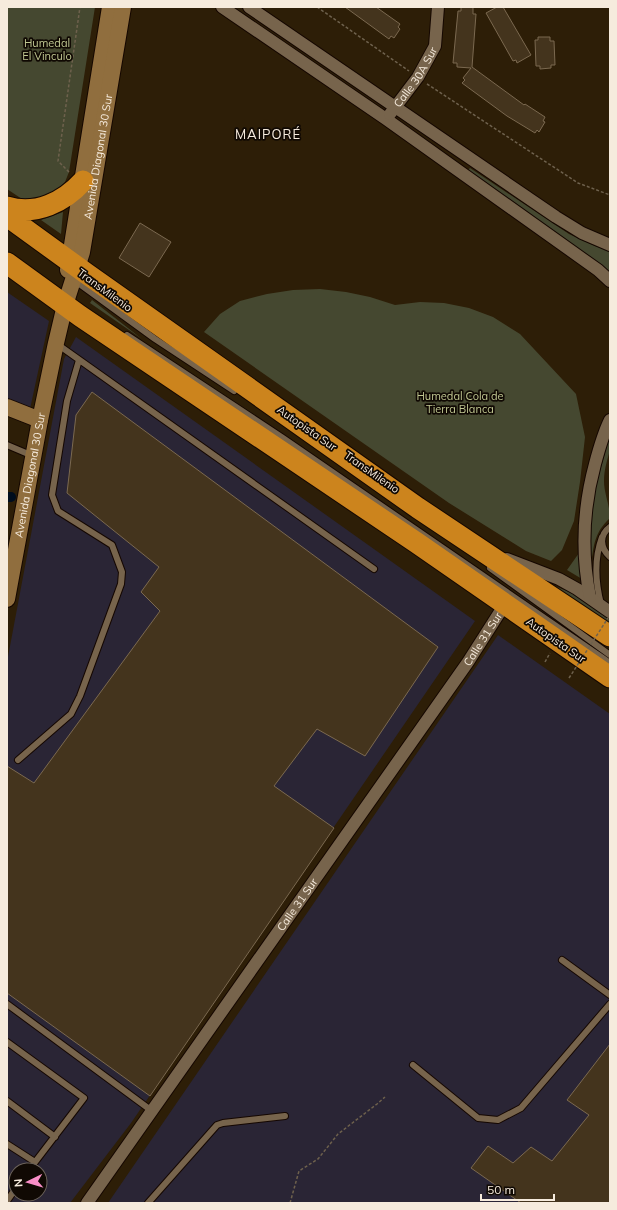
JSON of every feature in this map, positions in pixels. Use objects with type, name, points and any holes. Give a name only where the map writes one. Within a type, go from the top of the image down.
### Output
[{"type":"highway","points":[[7,207],[26,210],[52,204],[69,194],[83,181]]},
{"type":"highway","name":"Autopista Sur","points":[[7,216],[69,270],[418,508],[482,556],[610,636]]},
{"type":"highway","name":"Autopista Sur","points":[[7,263],[66,297],[371,512],[610,677]]},
{"type":"street","name":"Avenida Diagonal 30 Sur","points":[[7,599],[11,552],[33,456],[66,297],[110,7]]},
{"type":"street","name":"Avenida Diagonal 30 Sur","points":[[69,270],[83,245],[123,7]]},
{"type":"street","points":[[222,7],[386,119],[598,270],[610,281]]},
{"type":"street","points":[[249,7],[556,217],[582,233],[610,244]]},
{"type":"street","name":"Calle 30A Sur","points":[[386,119],[418,77],[435,46],[438,7]]},
{"type":"street","points":[[7,407],[40,420]]},
{"type":"street","points":[[590,597],[584,559],[584,518],[591,477],[601,441],[610,420]]},
{"type":"street","points":[[482,556],[559,580],[590,597],[606,609]]},
{"type":"street","name":"Calle 31 Sur","points":[[87,1203],[470,664],[505,604]]},
{"type":"lane","name":"TransMilenio","points":[[69,270],[155,339],[242,395]]},
{"type":"lane","name":"TransMilenio","points":[[120,331],[284,438],[610,663]]},
{"type":"lane","points":[[56,343],[374,569]]},
{"type":"lane","points":[[18,760],[71,714],[80,696],[121,584],[122,572],[112,545],[58,511],[52,495],[67,400],[80,360]]},
{"type":"lane","points":[[7,445],[33,456]]},
{"type":"lane","points":[[606,609],[596,583],[596,563],[602,537],[610,527]]},
{"type":"lane","points":[[602,537],[603,548],[610,557]]},
{"type":"lane","points":[[482,556],[610,655]]},
{"type":"lane","points":[[562,960],[610,996]]},
{"type":"lane","points":[[7,1004],[152,1111]]},
{"type":"lane","points":[[414,1065],[478,1118],[498,1120],[521,1108],[610,1004]]},
{"type":"lane","points":[[7,1042],[84,1098],[35,1162],[7,1144]]},
{"type":"lane","points":[[7,1101],[55,1137]]},
{"type":"lane","points":[[148,1203],[217,1125],[285,1116]]},
{"type":"path","points":[[80,7],[58,161],[68,172],[83,181]]},
{"type":"path","points":[[317,7],[418,77],[578,183],[610,195]]},
{"type":"path","points":[[568,678],[610,616]]},
{"type":"path","points":[[545,662],[552,650]]},
{"type":"path","points":[[290,1203],[299,1171],[318,1159],[338,1134],[385,1097]]},
{"type":"shaded area","points":[[7,292],[49,321],[30,409],[7,400]]},
{"type":"shaded area","points":[[76,337],[475,621],[131,1123],[70,1203],[7,1203],[7,662],[64,359]]},
{"type":"shaded area","points":[[498,635],[610,714],[610,1203],[108,1203]]},
{"type":"green space","name":"Humedal El Vinculo","points":[[7,7],[95,7],[69,172],[65,182],[57,191],[35,199],[22,199],[7,189]]},
{"type":"green space","points":[[470,168],[569,234],[610,251],[610,272],[467,171]]},
{"type":"green space","points":[[63,212],[61,234],[41,220]]},
{"type":"green space","name":"Humedal Cola de Tierra Blanca","points":[[320,289],[370,297],[395,305],[420,302],[444,303],[469,308],[493,317],[520,334],[576,394],[585,437],[580,482],[574,521],[562,550],[551,561],[526,551],[449,503],[204,332],[220,314],[240,301],[267,294],[293,290]]},
{"type":"green space","points":[[92,300],[142,339],[90,303]]},
{"type":"green space","points":[[610,435],[610,448],[604,481],[610,518],[598,534],[594,545],[591,565],[588,530],[593,496]]},
{"type":"green space","points":[[579,553],[579,567],[582,579],[567,570]]},
{"type":"green space","points":[[547,583],[577,595],[610,619],[610,627]]},
{"type":"building","points":[[345,7],[376,7],[400,24],[398,27],[400,29],[394,38],[391,36],[389,39]]},
{"type":"building","points":[[461,7],[473,7],[473,14],[476,14],[472,67],[524,105],[525,104],[545,117],[543,121],[545,122],[539,132],[537,130],[535,133],[507,116],[462,83],[465,80],[463,78],[471,68],[457,67],[457,63],[453,63],[458,11],[461,11]]},
{"type":"building","points":[[497,7],[503,7],[531,55],[517,63],[516,60],[513,61],[486,13]]},
{"type":"building","points":[[538,37],[550,37],[550,41],[554,41],[555,65],[551,65],[551,68],[540,69],[540,66],[536,66],[535,40],[538,40]]},
{"type":"building","points":[[140,223],[171,242],[149,277],[119,258]]},
{"type":"building","points":[[92,392],[438,647],[365,756],[317,729],[274,786],[334,828],[150,1096],[7,993],[7,766],[34,783],[160,611],[141,592],[159,567],[67,493],[76,415]]},
{"type":"building","points":[[610,1044],[610,1203],[521,1203],[471,1168],[488,1146],[513,1163],[531,1147],[552,1161],[589,1115],[567,1100]]},
{"type":"district","name":"MAIPORÉ","points":[[268,134]]}]
